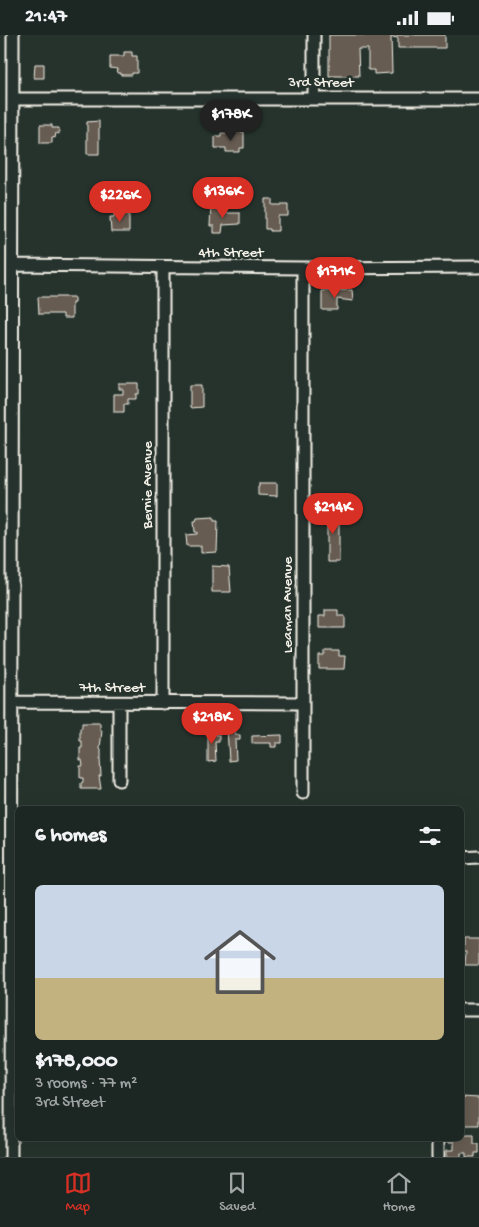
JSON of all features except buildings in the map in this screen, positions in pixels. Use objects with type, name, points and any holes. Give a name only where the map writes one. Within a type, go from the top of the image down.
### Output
[{"type":"street","points":[[11,1157],[14,1063],[6,971],[14,886],[6,729],[12,702],[13,35]]},
{"type":"street","points":[[314,35],[314,98]]},
{"type":"street","name":"3rd Street","points":[[13,99],[479,99]]},
{"type":"street","name":"4th Street","points":[[13,265],[303,268],[479,267]]},
{"type":"street","name":"Bernie Avenue","points":[[163,267],[163,703]]},
{"type":"street","name":"Leaman Avenue","points":[[303,268],[303,793]]},
{"type":"street","points":[[0,489],[12,490]]},
{"type":"street","name":"7th Street","points":[[12,702],[303,703]]},
{"type":"street","points":[[118,703],[119,780]]},
{"type":"street","points":[[464,858],[479,857]]},
{"type":"street","points":[[464,1010],[479,1010]]},
{"type":"street","points":[[438,1141],[438,1157]]}]
